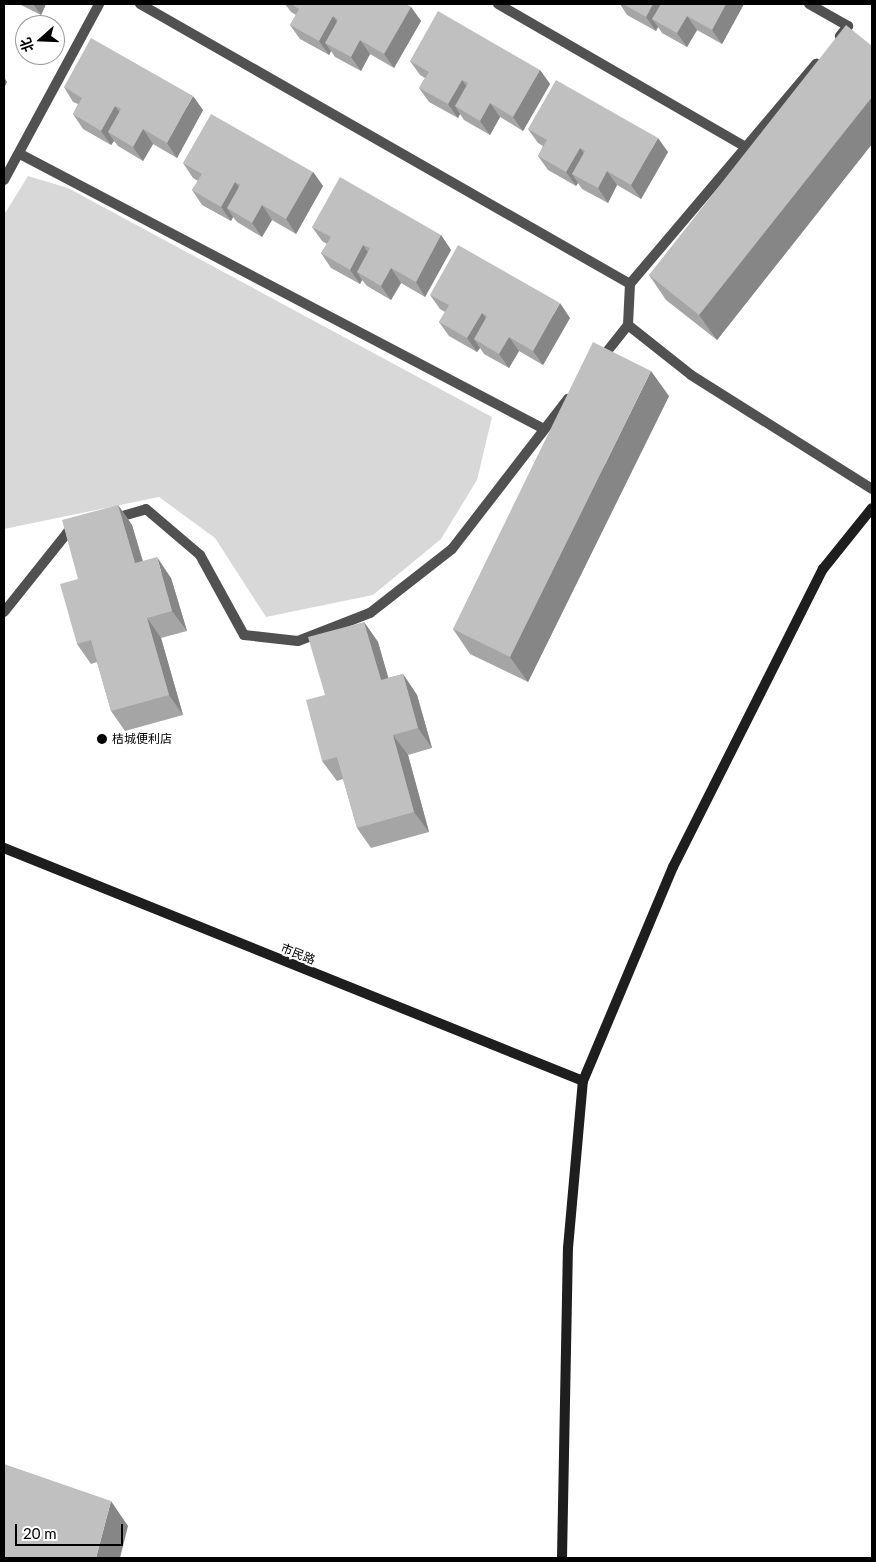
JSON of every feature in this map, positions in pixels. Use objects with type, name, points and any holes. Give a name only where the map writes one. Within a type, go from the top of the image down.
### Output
[{"type":"street","points":[[4,180],[20,154],[99,4]]},
{"type":"street","points":[[140,4],[630,284]]},
{"type":"street","points":[[498,4],[746,147]]},
{"type":"street","points":[[592,370],[628,325],[630,284],[848,26],[809,4]]},
{"type":"street","points":[[20,154],[544,429]]},
{"type":"street","points":[[628,325],[691,375],[872,489]]},
{"type":"street","points":[[4,612],[67,533],[146,509],[200,555],[244,636],[298,641],[370,613],[452,549],[574,392]]},
{"type":"street","points":[[562,1558],[568,1248],[583,1081],[673,868],[823,569],[872,508]]},
{"type":"street","name":"市民路","points":[[4,848],[583,1081]]},
{"type":"shaded area","points":[[28,176],[68,188],[492,417],[477,480],[441,539],[373,595],[266,617],[215,538],[159,497],[4,529],[4,215]]},
{"type":"building","points":[[291,4],[405,4],[411,7],[384,54],[360,40],[351,57],[325,43],[338,20],[333,16],[319,41],[290,25],[299,9]]},
{"type":"building","points":[[623,4],[653,4],[646,17]]},
{"type":"building","points":[[661,4],[726,4],[712,30],[687,16],[677,33],[652,19]]},
{"type":"building","points":[[438,11],[540,70],[513,117],[490,103],[480,121],[455,106],[468,83],[462,80],[448,104],[419,88],[429,72],[410,61]]},
{"type":"building","points":[[846,25],[872,46],[872,97],[699,315],[649,275]]},
{"type":"building","points":[[91,38],[193,96],[167,143],[143,129],[133,147],[108,132],[121,109],[115,106],[101,131],[73,114],[82,98],[64,87]]},
{"type":"building","points":[[556,80],[658,138],[631,185],[607,171],[598,188],[572,174],[585,151],[580,148],[566,172],[538,156],[547,140],[528,129]]},
{"type":"building","points":[[211,114],[313,172],[286,219],[262,205],[252,223],[227,208],[240,185],[235,182],[221,207],[192,190],[202,174],[183,163]]},
{"type":"building","points":[[340,177],[441,235],[416,282],[391,268],[381,286],[357,272],[370,248],[363,245],[350,270],[321,253],[331,237],[312,227]]},
{"type":"building","points":[[458,245],[560,303],[533,351],[509,337],[499,354],[474,339],[487,316],[482,313],[467,338],[439,322],[449,305],[430,295]]},
{"type":"building","points":[[593,342],[651,371],[510,657],[453,629]]},
{"type":"building","points":[[118,505],[135,563],[157,557],[172,611],[147,618],[169,695],[111,711],[91,640],[77,644],[60,584],[78,579],[62,520]]},
{"type":"building","points":[[364,622],[381,680],[403,674],[418,728],[393,735],[414,812],[357,828],[337,757],[322,761],[306,700],[325,695],[308,637]]},
{"type":"building","points":[[4,1464],[111,1501],[96,1558],[4,1558]]},
{"type":"place","name":"桔城便利店","points":[[102,739]]}]
